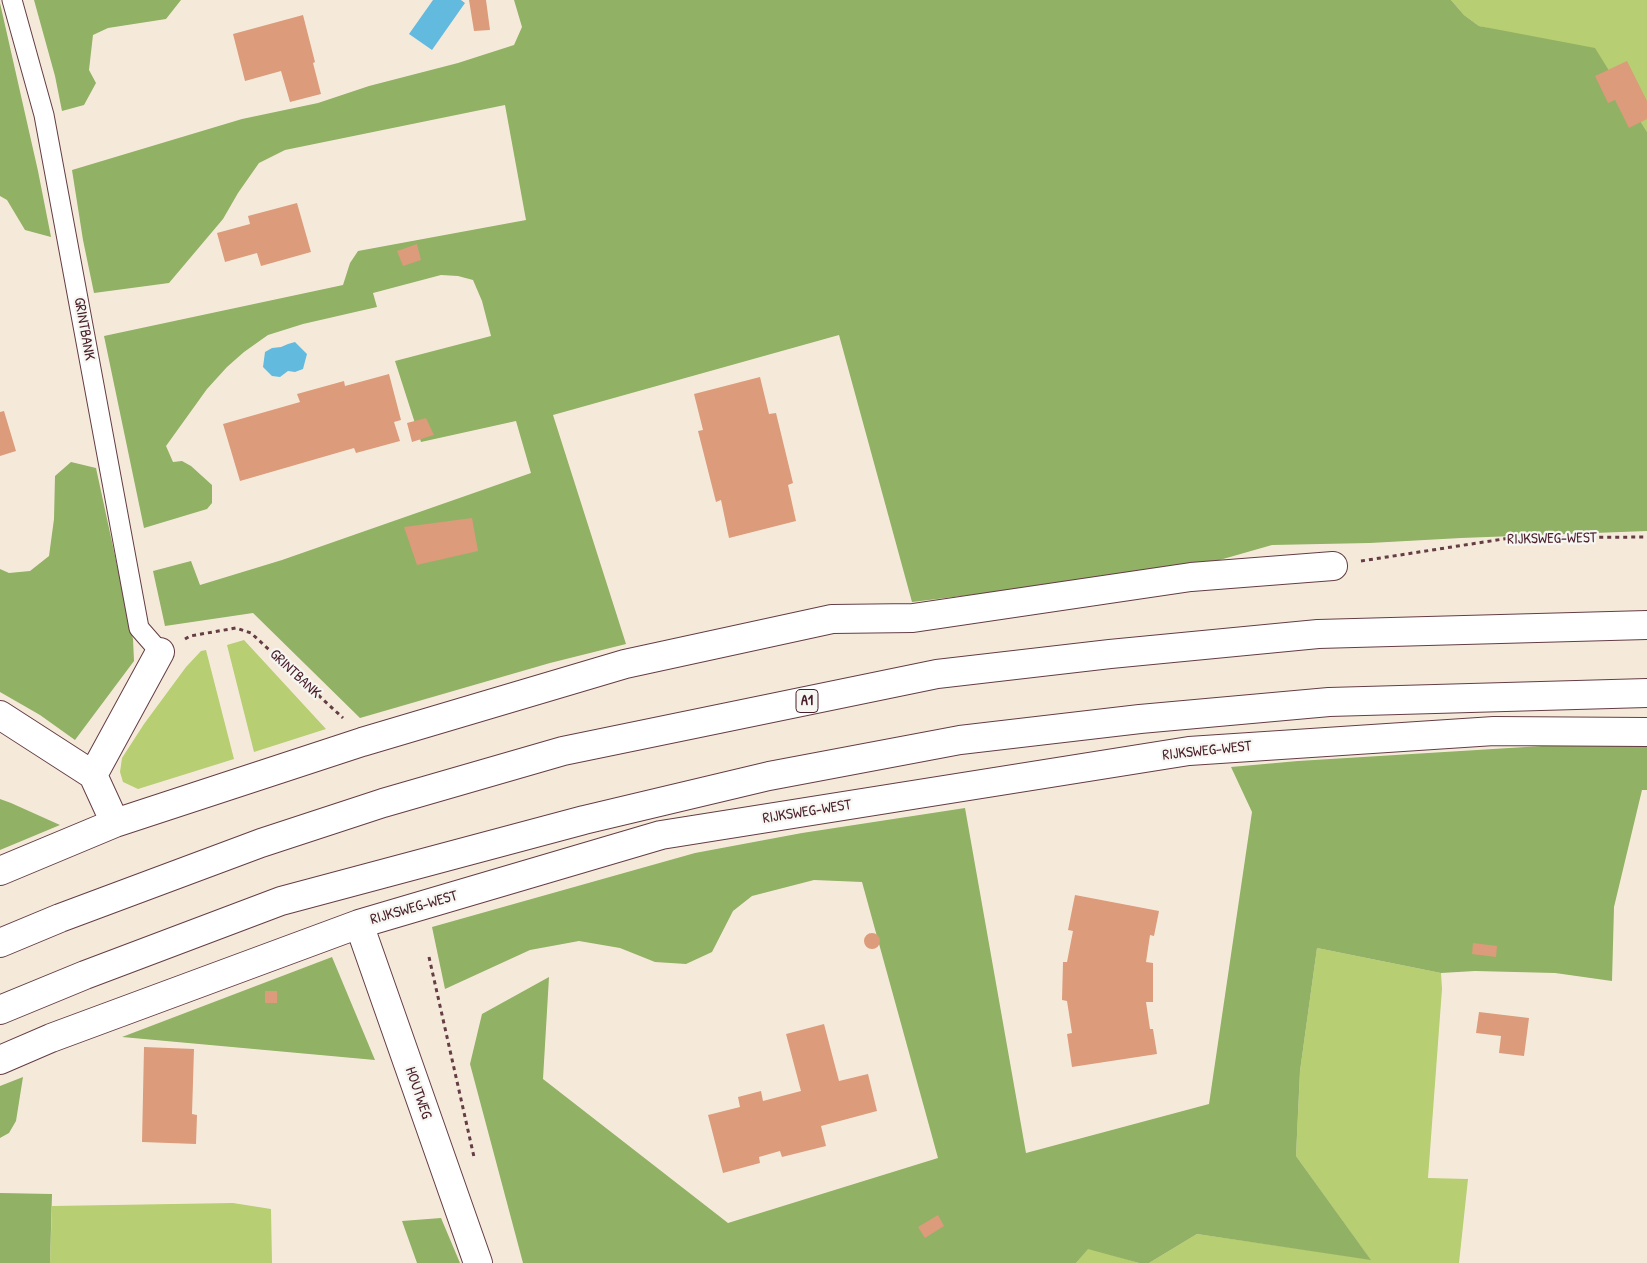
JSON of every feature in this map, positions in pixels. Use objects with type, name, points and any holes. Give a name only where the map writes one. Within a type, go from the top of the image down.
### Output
[{"type":"main road","points":[[0,871],[115,823],[362,742],[625,664],[832,619],[913,618],[1191,577],[1333,566]]},
{"type":"main road","name":"A1","points":[[0,943],[60,918],[260,842],[563,751],[937,674],[1110,654],[1318,634],[1647,625]]},
{"type":"main road","points":[[93,775],[160,652]]},
{"type":"main road","points":[[0,1010],[85,975],[282,901],[584,820],[769,776],[960,740],[1140,719],[1329,702],[1647,693]]},
{"type":"main road","points":[[0,715],[93,775],[115,823]]},
{"type":"main road","name":"RIJKSWEG-WEST","points":[[0,1060],[51,1038],[359,924],[661,835],[1189,751],[1494,731],[1647,732]]},
{"type":"main road","name":"HOUTWEG","points":[[359,924],[478,1263]]},
{"type":"lane","name":"GRINTBANK","points":[[12,0],[44,115],[139,628],[160,652]]},
{"type":"path","name":"RIJKSWEG-WEST","points":[[1333,566],[1510,538],[1647,537]]},
{"type":"path","name":"GRINTBANK","points":[[160,652],[190,636],[236,628],[251,633],[344,719]]},
{"type":"path","points":[[429,958],[475,1158]]},
{"type":"green space","points":[[34,0],[181,0],[166,19],[108,28],[93,35],[89,70],[96,83],[84,105],[62,111],[55,76]]},
{"type":"green space","points":[[514,0],[1451,0],[1464,15],[1479,26],[1595,48],[1647,132],[1647,531],[1370,543],[1272,545],[1188,569],[912,602],[839,335],[553,415],[626,644],[550,663],[360,718],[253,613],[165,626],[153,571],[191,561],[200,585],[282,560],[531,473],[516,421],[421,442],[395,361],[491,336],[482,301],[473,280],[458,276],[441,275],[373,293],[377,307],[303,324],[268,335],[244,352],[207,389],[166,446],[173,462],[182,461],[191,466],[212,485],[212,503],[207,509],[144,528],[104,336],[343,285],[350,263],[358,251],[526,220],[505,105],[285,150],[259,163],[223,219],[169,283],[94,293],[72,170],[242,119],[318,103],[369,86],[458,63],[514,45],[522,27]]},
{"type":"green space","points":[[1451,0],[1647,0],[1647,132],[1640,121],[1518,35],[1479,26],[1464,15]]},
{"type":"green space","points":[[0,3],[51,237],[25,230],[7,200],[0,196]]},
{"type":"green space","points":[[71,462],[96,468],[133,639],[134,661],[75,740],[40,715],[0,692],[0,569],[9,573],[30,571],[49,556],[54,519],[55,476]]},
{"type":"green space","points":[[244,640],[326,729],[254,752],[227,645]]},
{"type":"green space","points":[[206,650],[234,759],[138,789],[123,782],[120,772],[122,758],[144,724],[186,667],[201,651]]},
{"type":"green space","points":[[1542,746],[1647,746],[1647,790],[1642,790],[1614,907],[1612,981],[1555,973],[1475,971],[1441,973],[1317,948],[1300,1071],[1296,1156],[1371,1260],[1197,1234],[1149,1263],[1139,1263],[1088,1249],[1076,1263],[523,1263],[470,1064],[482,1014],[549,977],[543,1079],[728,1223],[938,1158],[862,882],[814,880],[752,896],[733,911],[712,952],[686,964],[655,962],[620,948],[579,941],[530,950],[445,989],[432,927],[695,853],[802,833],[965,808],[1026,1153],[1209,1104],[1252,812],[1231,767]]},
{"type":"green space","points":[[0,799],[11,803],[60,825],[0,850]]},
{"type":"green space","points":[[1317,948],[1441,973],[1442,989],[1428,1178],[1468,1179],[1459,1263],[1149,1263],[1197,1234],[1370,1259],[1296,1156],[1300,1071]]},
{"type":"green space","points":[[332,957],[375,1060],[122,1037]]},
{"type":"green space","points":[[23,1077],[16,1121],[9,1133],[0,1138],[0,1086]]},
{"type":"green space","points":[[0,1193],[52,1194],[50,1263],[0,1263]]},
{"type":"green space","points":[[233,1203],[271,1209],[272,1263],[50,1263],[52,1206]]},
{"type":"green space","points":[[441,1218],[460,1263],[417,1263],[402,1221]]},
{"type":"green space","points":[[1088,1248],[1139,1263],[1076,1263]]},
{"type":"water","points":[[433,0],[461,0],[465,3],[432,50],[409,34]]},
{"type":"water","points":[[295,342],[307,354],[303,369],[295,372],[288,371],[280,377],[272,376],[263,367],[265,352],[272,348]]},
{"type":"building","points":[[469,0],[486,0],[490,30],[474,31]]},
{"type":"building","points":[[303,15],[321,94],[290,102],[281,71],[245,81],[233,34]]},
{"type":"building","points":[[1627,61],[1647,101],[1647,119],[1629,128],[1615,100],[1608,103],[1595,76]]},
{"type":"building","points":[[297,203],[311,252],[261,266],[257,253],[225,262],[217,233],[250,224],[248,216]]},
{"type":"building","points":[[417,244],[421,260],[403,266],[397,251]]},
{"type":"building","points":[[389,374],[401,420],[394,422],[400,441],[356,453],[354,448],[240,481],[223,424],[300,402],[297,394],[344,381],[345,386]]},
{"type":"building","points":[[760,377],[769,414],[776,413],[793,483],[788,485],[796,521],[729,538],[721,500],[716,502],[698,431],[703,430],[694,394]]},
{"type":"building","points":[[4,411],[16,451],[0,456],[0,412]]},
{"type":"building","points":[[426,418],[434,435],[412,442],[407,423]]},
{"type":"building","points":[[472,518],[478,551],[417,565],[404,527]]},
{"type":"building","points":[[1075,895],[1159,911],[1154,936],[1150,935],[1146,962],[1153,963],[1153,1002],[1146,1002],[1150,1029],[1153,1029],[1157,1054],[1072,1067],[1067,1034],[1072,1033],[1067,1001],[1062,1000],[1063,962],[1067,962],[1073,931],[1068,930]]},
{"type":"building","points":[[869,933],[875,933],[880,938],[878,947],[869,949],[864,944],[864,938]]},
{"type":"building","points":[[1473,943],[1497,946],[1496,957],[1472,954]]},
{"type":"building","points":[[265,991],[277,991],[277,1003],[265,1003]]},
{"type":"building","points":[[1479,1012],[1529,1018],[1524,1056],[1499,1053],[1501,1036],[1476,1033]]},
{"type":"building","points":[[824,1024],[839,1081],[868,1074],[877,1111],[821,1126],[826,1146],[782,1157],[780,1151],[759,1157],[760,1163],[723,1173],[708,1115],[740,1107],[738,1097],[761,1091],[763,1101],[801,1091],[786,1034]]},
{"type":"building","points":[[144,1047],[194,1049],[192,1114],[197,1115],[196,1144],[142,1142]]},
{"type":"building","points":[[938,1215],[944,1226],[925,1238],[918,1227]]}]
